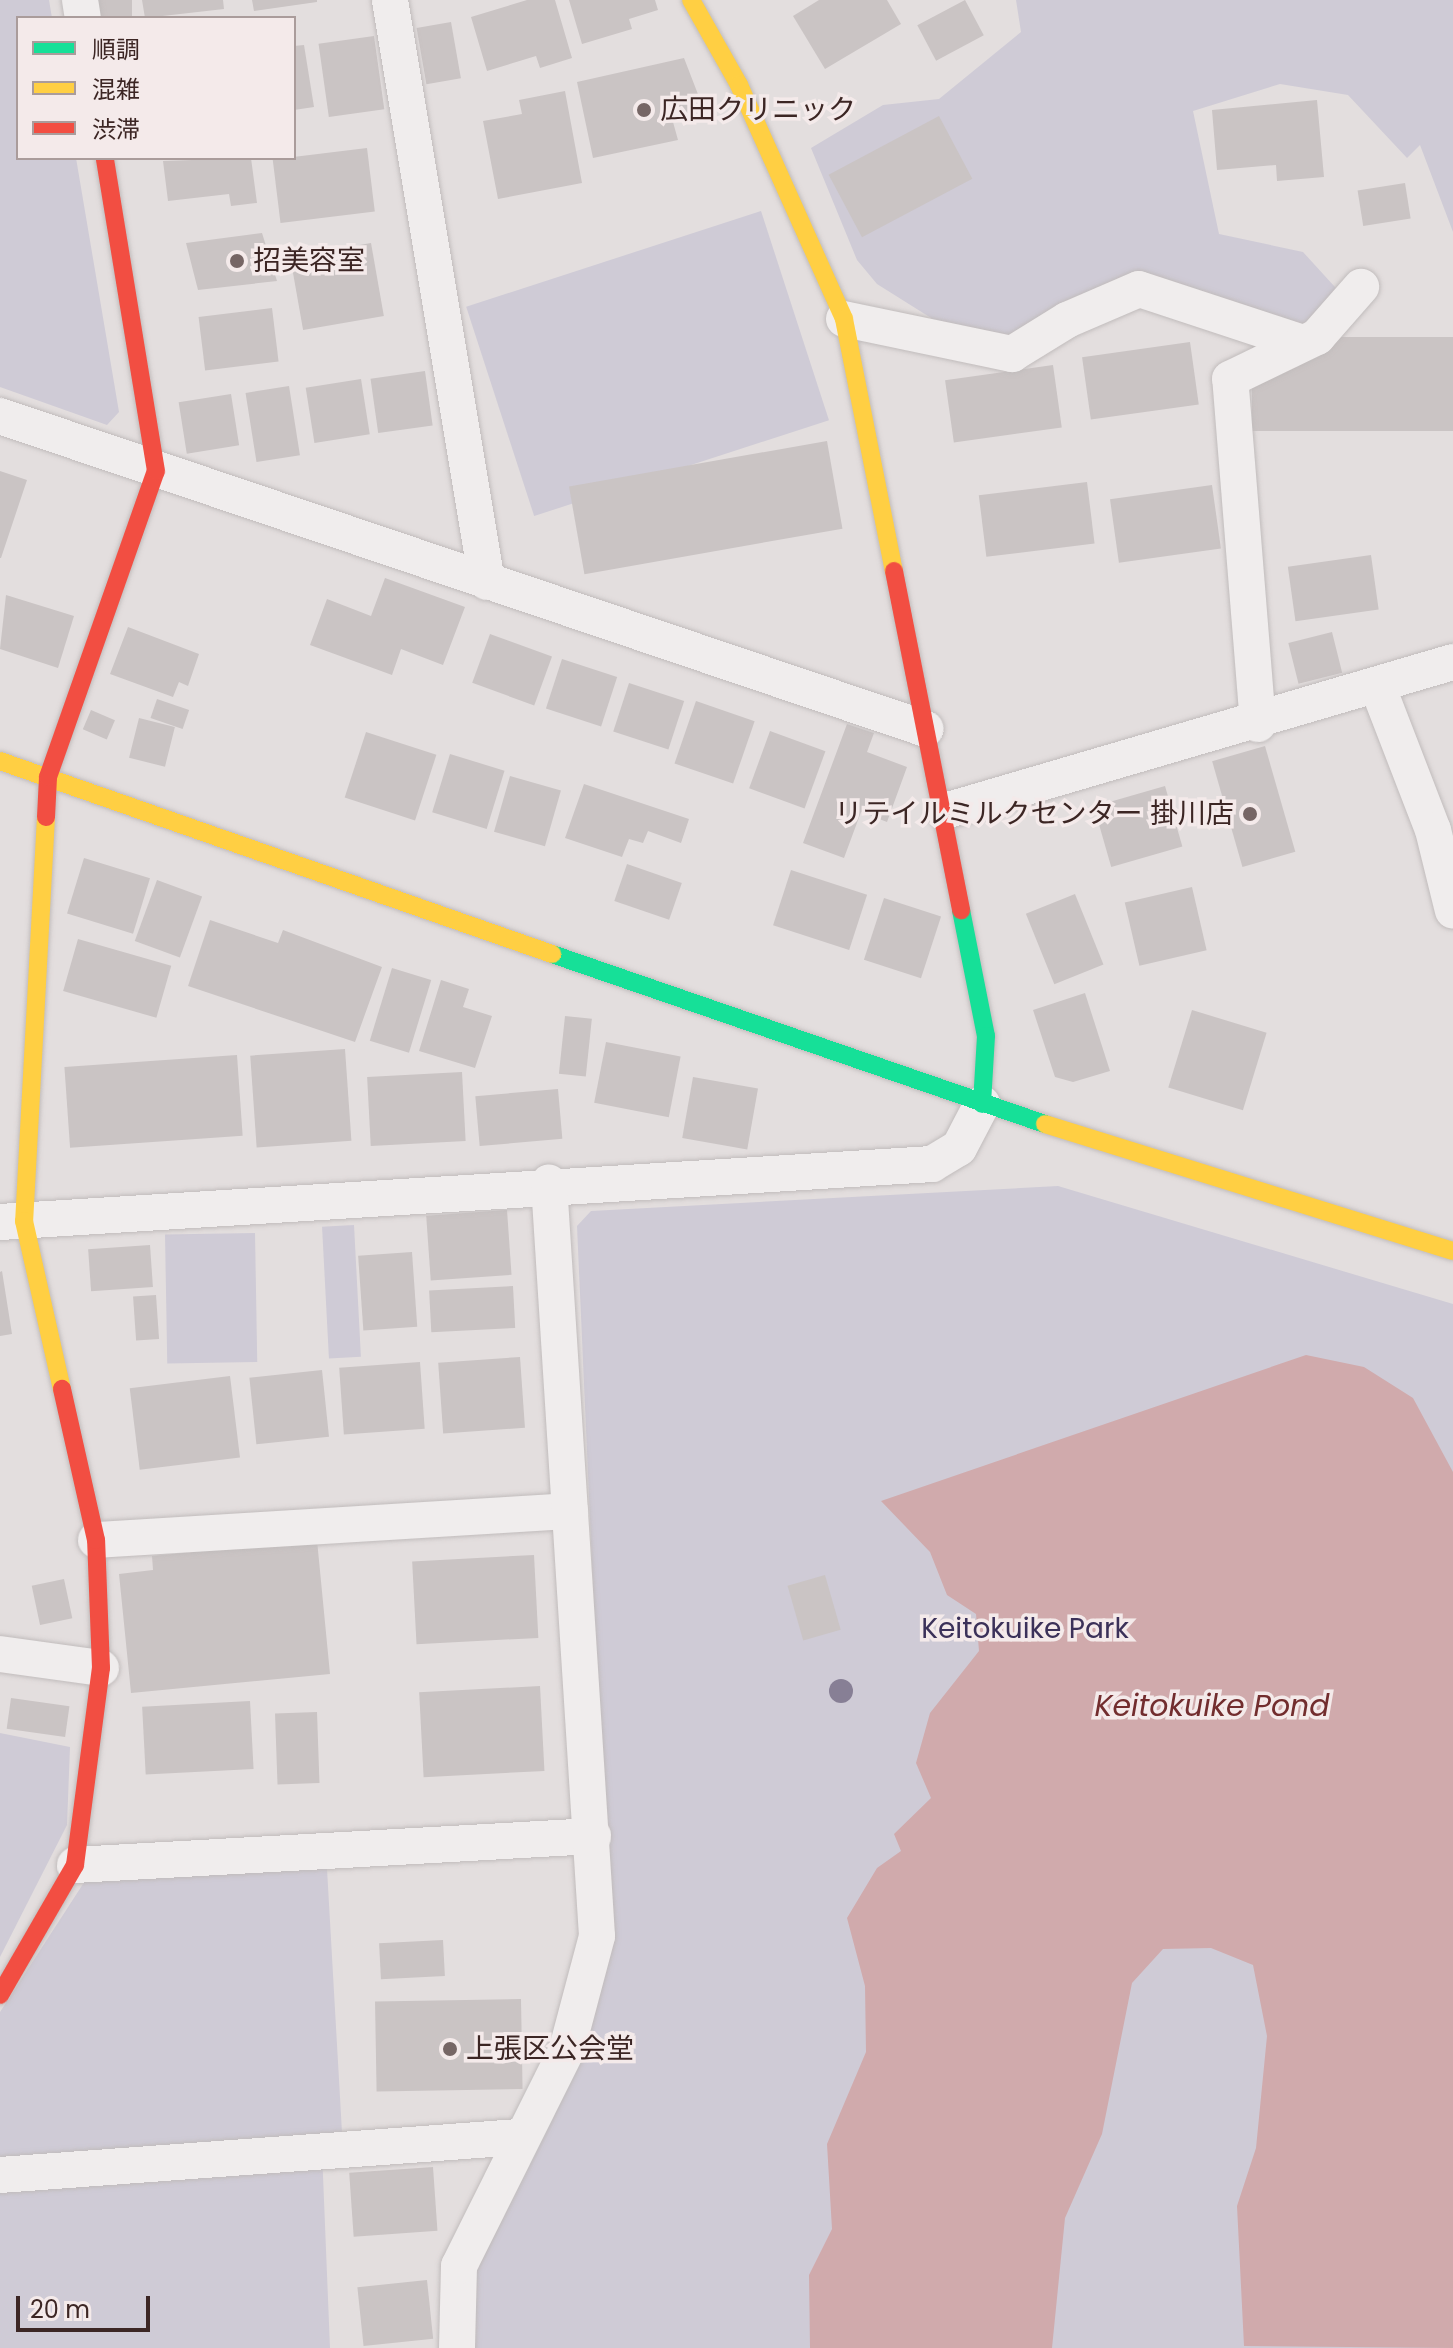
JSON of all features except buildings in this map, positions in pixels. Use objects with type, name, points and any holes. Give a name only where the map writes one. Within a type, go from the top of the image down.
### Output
[{"type":"street","points":[[390,0],[487,582]]},
{"type":"street","points":[[12,1222],[549,1183],[932,1164],[959,1148],[982,1104],[986,1036],[945,811],[844,319],[739,85],[691,0]]},
{"type":"street","points":[[0,1995],[75,1865],[101,1668],[96,1540],[12,1222],[48,777],[156,471],[105,160]]},
{"type":"street","points":[[1258,724],[1230,379],[1300,342],[1317,337],[1361,287]]},
{"type":"street","points":[[844,319],[1012,354],[1067,320],[1139,289],[1300,342]]},
{"type":"street","points":[[0,416],[926,729]]},
{"type":"street","points":[[945,811],[1258,724],[1453,662]]},
{"type":"street","points":[[1377,685],[1433,830],[1453,911]]},
{"type":"street","points":[[0,761],[982,1104],[1453,1251]]},
{"type":"street","points":[[457,2348],[459,2266],[519,2137],[567,2049],[597,1936],[549,1183]]},
{"type":"street","points":[[96,1540],[570,1511]]},
{"type":"street","points":[[0,1654],[101,1668]]},
{"type":"street","points":[[75,1865],[593,1836]]},
{"type":"street","points":[[0,2175],[519,2137]]},
{"type":"green space","points":[[0,0],[49,0],[52,16],[16,16],[16,160],[76,160],[119,412],[107,425],[0,387]]},
{"type":"green space","points":[[1016,0],[1453,0],[1453,232],[1420,145],[1407,158],[1348,95],[1280,84],[1193,111],[1219,234],[1303,252],[1345,298],[1306,333],[1132,282],[1012,354],[955,333],[877,284],[857,260],[811,148],[883,105],[939,99],[1021,32]]},
{"type":"green space","points":[[761,211],[829,420],[534,516],[466,307]]},
{"type":"green space","name":"Keitokuike Park","points":[[1058,1186],[1453,1304],[1453,2348],[457,2348],[468,2265],[608,1923],[577,1226],[591,1211]]},
{"type":"green space","points":[[354,1225],[361,1357],[329,1358],[322,1227]]},
{"type":"green space","points":[[255,1233],[257,1362],[167,1364],[165,1235]]},
{"type":"green space","points":[[0,1733],[70,1747],[67,1825],[0,1957]]},
{"type":"green space","points":[[326,1851],[343,2150],[322,2151],[330,2348],[0,2348],[0,2012],[96,1864]]},
{"type":"water","name":"Keitokuike Pond","points":[[1306,1355],[1364,1367],[1413,1398],[1453,1472],[1453,2348],[1244,2346],[1237,2206],[1256,2148],[1267,2036],[1253,1965],[1211,1948],[1163,1949],[1132,1983],[1102,2134],[1065,2218],[1052,2348],[810,2348],[809,2275],[832,2229],[827,2144],[866,2052],[865,1986],[847,1918],[877,1868],[901,1851],[894,1834],[931,1798],[916,1763],[930,1713],[979,1651],[976,1614],[947,1595],[930,1552],[881,1501]]},
{"type":"traffic: fast","points":[[961,910],[986,1036],[982,1104]]},
{"type":"traffic: fast","points":[[552,954],[1045,1124]]},
{"type":"traffic: slow","points":[[691,0],[739,85],[844,319],[894,571]]},
{"type":"traffic: slow","points":[[0,761],[552,954]]},
{"type":"traffic: slow","points":[[46,817],[24,1221],[62,1389]]},
{"type":"traffic: slow","points":[[1045,1124],[1453,1251]]},
{"type":"traffic: jam","points":[[46,817],[48,777],[156,471],[105,160]]},
{"type":"traffic: jam","points":[[894,571],[961,910]]},
{"type":"traffic: jam","points":[[0,1995],[75,1865],[101,1668],[96,1540],[62,1389]]},
{"type":"place","name":"広田クリニック","points":[[644,110]]},
{"type":"place","name":"招美容室","points":[[237,261]]},
{"type":"place","name":"リテイルミルクセンター 掛川店","points":[[1250,814]]},
{"type":"place","name":"上張区公会堂","points":[[450,2049]]}]
